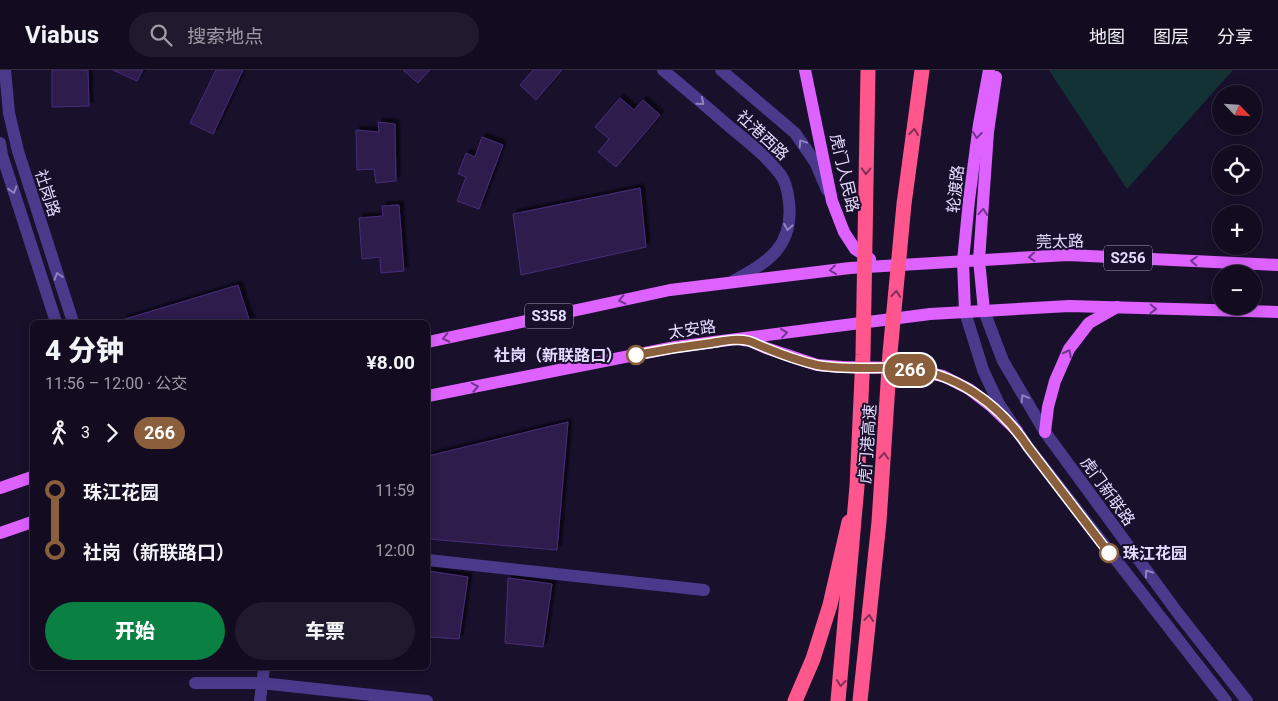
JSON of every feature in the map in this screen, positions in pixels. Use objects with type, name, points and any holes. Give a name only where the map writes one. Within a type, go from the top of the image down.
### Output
[{"type":"highway","name":"虎门港高速","points":[[838,701],[857,486],[863,355],[868,70]]},
{"type":"highway","name":"虎门港高速","points":[[860,701],[879,522],[890,353],[904,204],[922,70]]},
{"type":"highway","points":[[794,701],[813,659],[830,605],[857,486]]},
{"type":"highway","points":[[866,646],[868,701]]},
{"type":"main road","name":"虎门人民路","points":[[805,70],[832,201],[844,232],[856,249],[881,266]]},
{"type":"main road","name":"轮渡路","points":[[965,312],[963,261],[979,124],[989,70]]},
{"type":"main road","name":"轮渡路","points":[[984,311],[979,260],[988,132],[997,70]]},
{"type":"main road","name":"莞太路","points":[[963,261],[1068,255],[1278,265]]},
{"type":"main road","name":"S358","points":[[430,342],[670,290],[850,268],[963,261]]},
{"type":"main road","name":"太安路","points":[[430,396],[675,348],[930,314],[1069,306],[1117,308]]},
{"type":"main road","points":[[1044,432],[1050,398],[1069,349],[1089,323],[1117,308],[1278,312]]},
{"type":"main road","points":[[736,340],[750,341],[817,365],[903,368],[943,376],[969,389],[991,406],[1017,431]]},
{"type":"main road","points":[[0,488],[30,478]]},
{"type":"main road","points":[[0,533],[30,523]]},
{"type":"street","name":"社岗路","points":[[5,70],[8,113],[18,151],[72,320]]},
{"type":"street","name":"社港西路","points":[[663,70],[753,146],[781,175],[788,192],[790,215],[786,237],[774,256],[753,271],[731,282]]},
{"type":"street","name":"社港西路","points":[[721,70],[795,133],[815,162],[832,201]]},
{"type":"street","name":"社岗路","points":[[0,143],[2,155],[55,320]]},
{"type":"street","name":"虎门新联路","points":[[984,311],[1002,361],[1044,432],[1177,612],[1247,701]]},
{"type":"street","points":[[965,312],[983,370],[999,404],[1017,431],[1226,701]]},
{"type":"street","points":[[430,560],[704,590]]},
{"type":"street","points":[[260,701],[264,670]]},
{"type":"street","points":[[195,683],[261,683],[427,701]]},
{"type":"green space","points":[[1049,70],[1233,70],[1220,85],[1212,85],[1212,94],[1127,189]]},
{"type":"building","points":[[52,70],[88,70],[89,106],[52,107]]},
{"type":"building","points":[[113,70],[143,70],[137,81]]},
{"type":"building","points":[[216,70],[243,70],[213,134],[190,123]]},
{"type":"building","points":[[403,70],[430,70],[418,83]]},
{"type":"building","points":[[533,70],[562,70],[536,100],[520,85]]},
{"type":"building","points":[[620,98],[634,110],[643,100],[660,115],[616,167],[598,152],[609,139],[595,127]]},
{"type":"building","points":[[378,122],[395,124],[396,181],[376,183],[374,169],[357,170],[356,130],[379,132]]},
{"type":"building","points":[[482,137],[503,145],[479,209],[457,201],[466,177],[458,174],[466,153],[475,157]]},
{"type":"building","points":[[640,188],[646,247],[521,275],[513,214]]},
{"type":"building","points":[[399,205],[404,271],[381,273],[380,257],[362,259],[359,218],[383,216],[382,206]]},
{"type":"building","points":[[238,285],[249,320],[122,320]]},
{"type":"building","points":[[568,422],[557,550],[430,539],[430,456]]},
{"type":"building","points":[[430,571],[468,577],[459,639],[430,637]]},
{"type":"building","points":[[508,578],[552,584],[543,647],[505,643]]},
{"type":"bus line","name":"266","points":[[636,355],[736,340],[750,341],[817,365],[903,368],[943,376],[969,389],[991,406],[1017,431],[1109,553]]},
{"type":"place","name":"社岗（新联路口）","points":[[636,355]]},
{"type":"place","name":"珠江花园","points":[[1109,553]]}]
